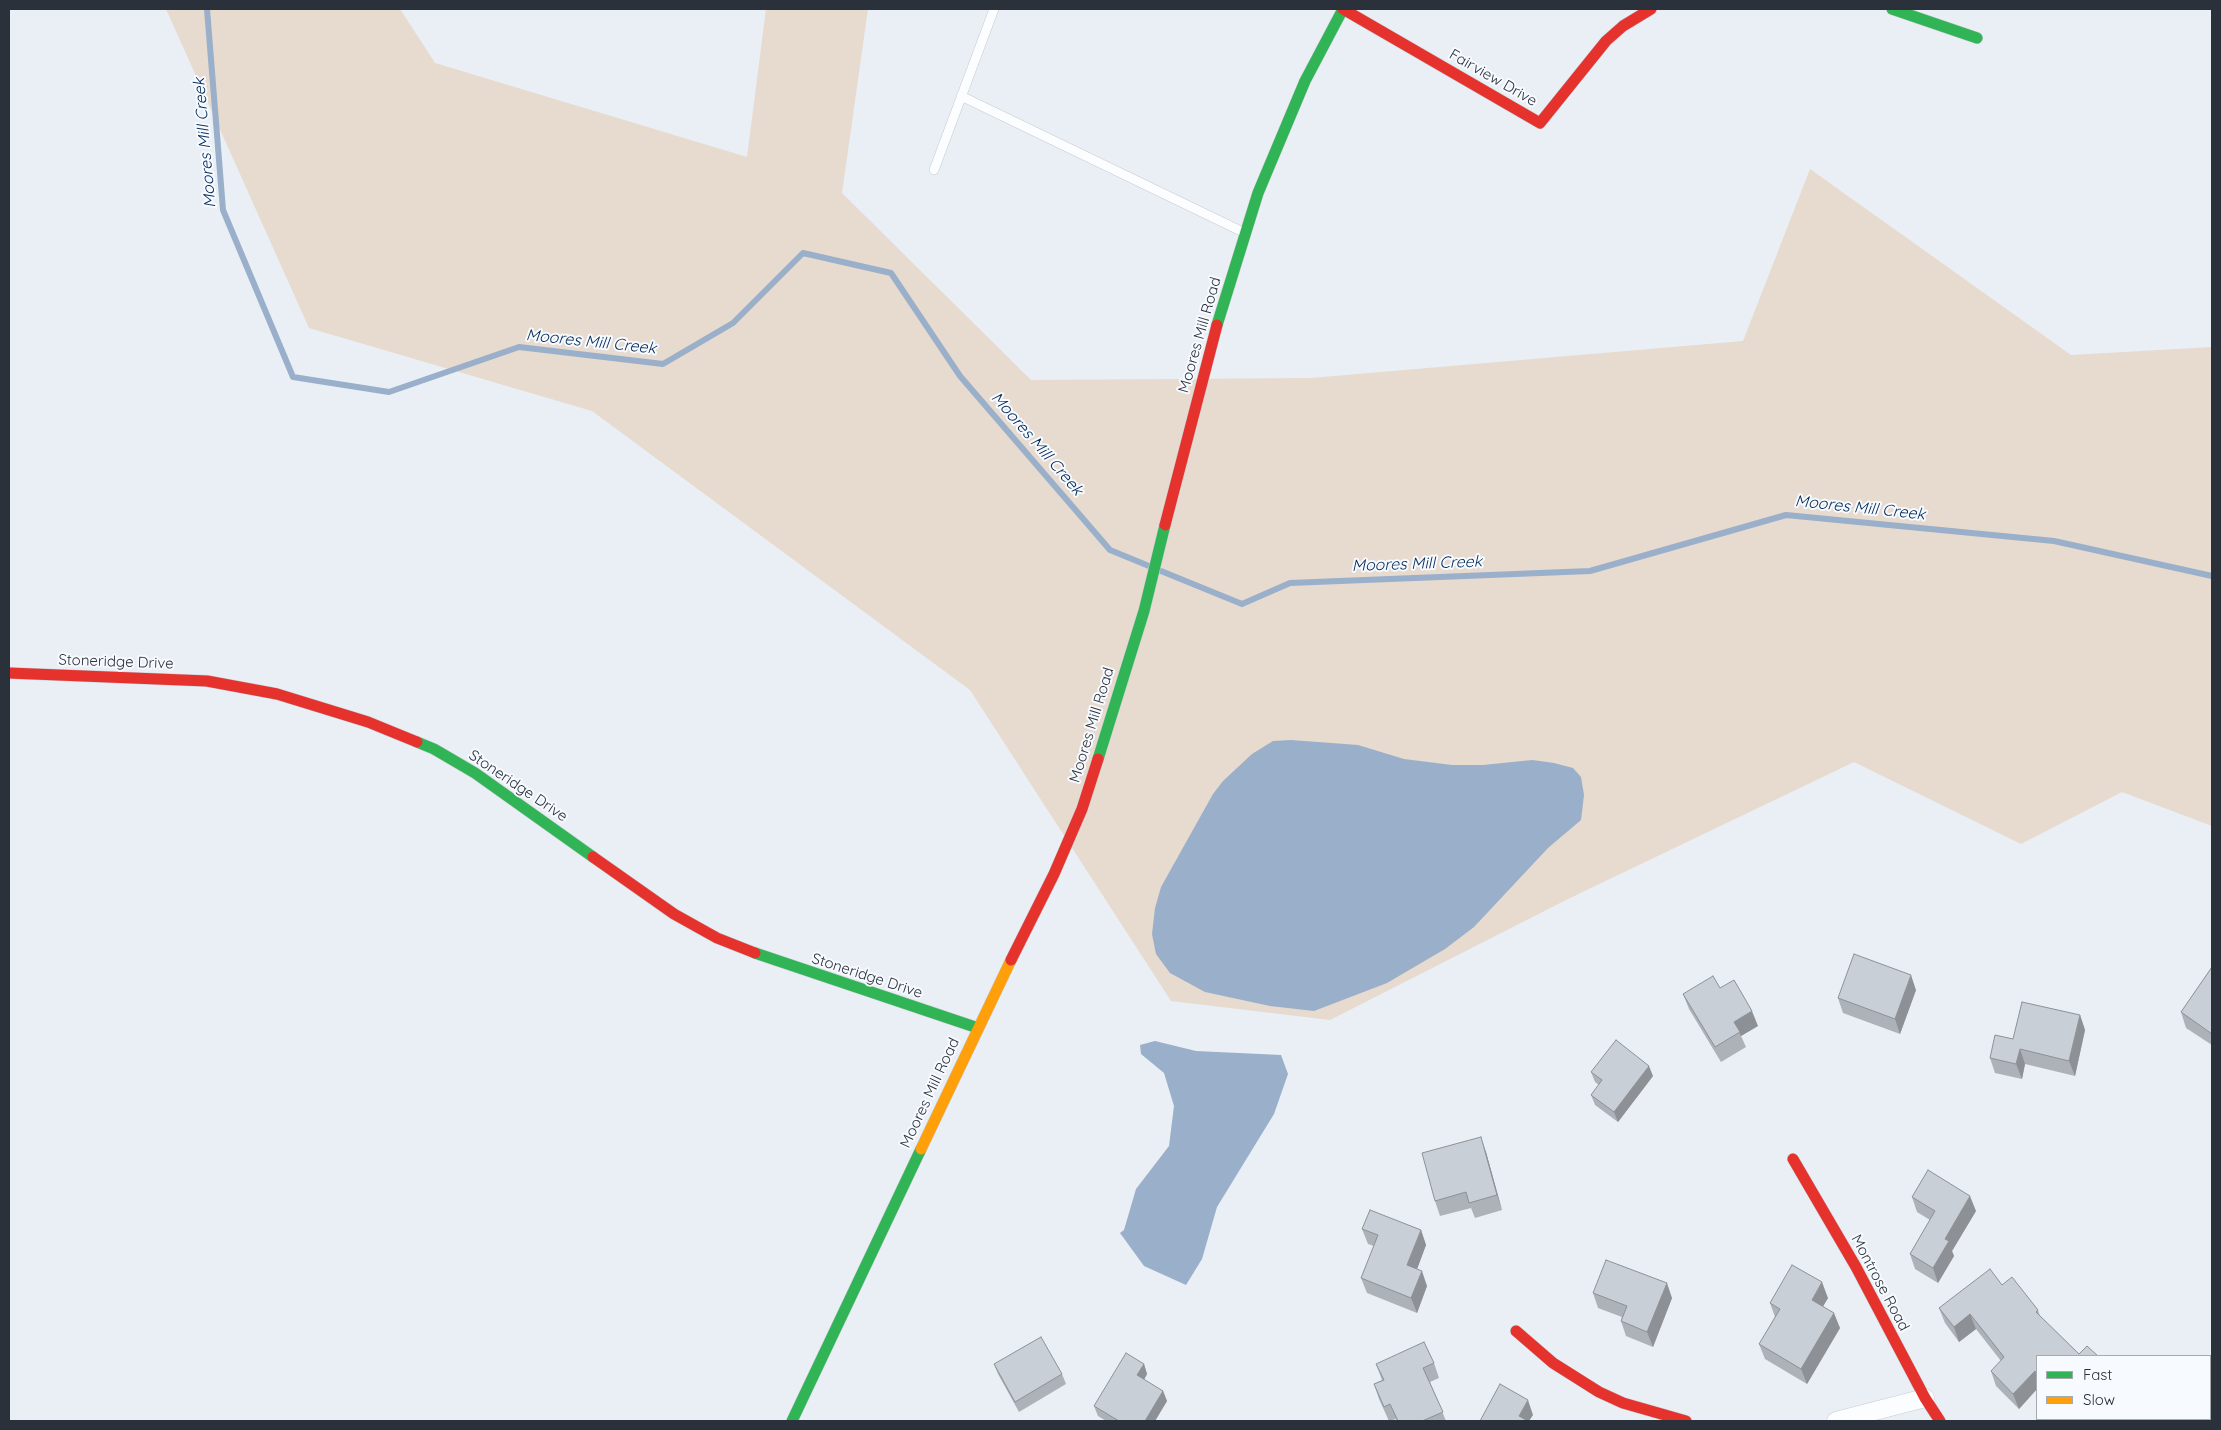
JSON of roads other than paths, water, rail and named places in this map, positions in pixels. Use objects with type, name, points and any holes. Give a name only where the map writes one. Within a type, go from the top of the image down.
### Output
[{"type":"street","name":"Fairview Drive","points":[[1343,9],[1540,123],[1606,41],[1623,26],[1651,9]]},
{"type":"street","name":"Moores Mill Road","points":[[792,1421],[978,1028],[1054,874],[1082,808],[1144,611],[1207,356],[1258,194],[1305,81],[1343,9]]},
{"type":"street","points":[[1892,9],[1977,38]]},
{"type":"street","name":"Stoneridge Drive","points":[[9,673],[206,681],[277,694],[368,722],[434,749],[475,773],[674,914],[717,938],[785,965],[978,1028]]},
{"type":"street","name":"Montrose Road","points":[[1793,1159],[1856,1267],[1925,1398],[1940,1421]]},
{"type":"street","points":[[1516,1331],[1554,1363],[1599,1392],[1623,1403],[1686,1421]]},
{"type":"street","points":[[1836,1421],[1925,1398]]},
{"type":"lane","points":[[934,170],[994,9]]},
{"type":"lane","points":[[962,96],[1246,233]]},
{"type":"water","points":[[1291,740],[1358,745],[1404,759],[1452,765],[1483,765],[1532,760],[1573,768],[1581,777],[1584,795],[1581,820],[1548,848],[1474,927],[1445,949],[1387,983],[1314,1011],[1270,1006],[1205,992],[1170,973],[1156,954],[1152,934],[1155,908],[1161,887],[1213,794],[1223,781],[1252,754],[1273,741]]},
{"type":"water","points":[[1155,1041],[1196,1051],[1281,1055],[1288,1074],[1274,1114],[1217,1207],[1202,1259],[1186,1285],[1144,1266],[1120,1233],[1124,1230],[1136,1189],[1169,1146],[1174,1106],[1164,1073],[1141,1054],[1140,1045]]},
{"type":"waterway","name":"Moores Mill Creek","points":[[207,9],[223,210],[293,377],[389,392],[519,347],[663,364],[733,323],[803,253],[891,273],[960,376],[1110,550],[1149,566]]},
{"type":"waterway","name":"Moores Mill Creek","points":[[1161,571],[1242,604],[1290,583],[1590,571],[1786,515],[2054,541],[2212,576]]}]
